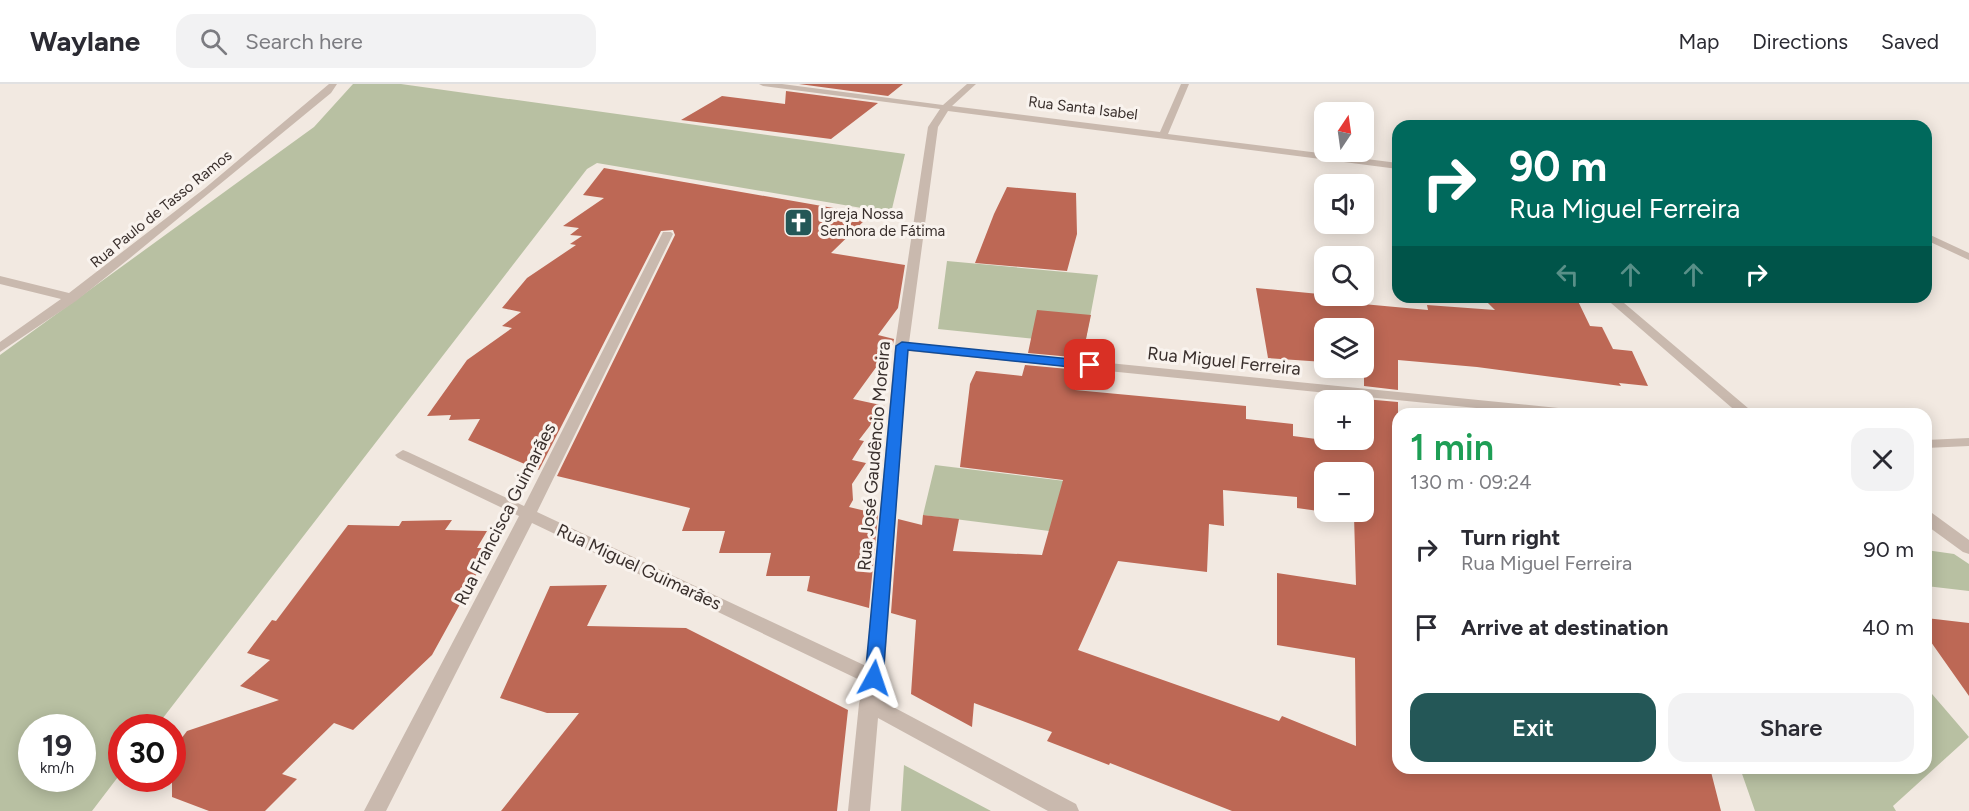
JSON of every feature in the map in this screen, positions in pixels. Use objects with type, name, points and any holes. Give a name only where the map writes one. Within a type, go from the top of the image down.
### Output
[{"type":"street","name":"Rua Paulo de Tasso Ramos","points":[[0,348],[135,252],[277,135],[328,91],[333,84]]},
{"type":"street","name":"Rua Santa Isabel","points":[[763,84],[1392,165]]},
{"type":"street","name":"Rua José Gaudêncio Moreira","points":[[859,811],[869,705],[874,678],[902,346],[933,127],[946,107],[972,84]]},
{"type":"street","points":[[1163,135],[1185,84]]},
{"type":"street","name":"Rua Francisca Guimarães","points":[[375,811],[528,514],[667,234]]},
{"type":"street","points":[[1932,239],[1969,257]]},
{"type":"street","points":[[0,279],[72,298]]},
{"type":"street","points":[[1617,303],[1741,408]]},
{"type":"street","name":"Rua Miguel Ferreira","points":[[902,346],[1518,408]]},
{"type":"street","points":[[1932,444],[1969,442]]},
{"type":"street","name":"Rua Miguel Guimarães","points":[[404,455],[874,678]]},
{"type":"street","points":[[1932,521],[1969,548]]},
{"type":"street","points":[[869,705],[1068,811]]},
{"type":"green space","points":[[353,84],[401,84],[905,154],[891,213],[597,163],[587,169],[166,714],[108,714],[108,790],[92,811],[0,811],[0,355],[314,127]]},
{"type":"green space","points":[[947,261],[1098,275],[1085,344],[938,329]]},
{"type":"green space","points":[[935,465],[1146,491],[1127,541],[923,515]]},
{"type":"green space","points":[[1932,551],[1954,554],[1969,564],[1969,591],[1932,587]]},
{"type":"green space","points":[[1932,694],[1969,737],[1932,771]]},
{"type":"green space","points":[[904,765],[991,811],[901,811]]},
{"type":"green space","points":[[1742,774],[1928,774],[1893,806],[1896,811],[1755,811]]},
{"type":"building","points":[[799,84],[903,84],[888,96]]},
{"type":"building","points":[[786,91],[878,103],[831,139],[681,120],[722,96],[785,104]]},
{"type":"building","points":[[604,168],[862,213],[859,215],[868,217],[831,253],[905,265],[898,308],[878,335],[894,339],[893,344],[853,399],[885,406],[859,440],[864,441],[852,460],[866,463],[852,484],[853,500],[849,507],[878,514],[869,608],[807,591],[810,576],[766,576],[771,553],[719,553],[725,531],[682,531],[690,508],[557,476],[675,235],[673,230],[661,231],[539,470],[468,440],[480,419],[449,420],[451,415],[427,416],[467,360],[512,328],[502,326],[521,312],[502,308],[527,278],[576,245],[570,244],[582,236],[570,235],[579,228],[563,226],[604,198],[583,195]]},
{"type":"building","points":[[1007,187],[1076,193],[1077,234],[1067,271],[975,263]]},
{"type":"building","points":[[1256,288],[1314,294],[1314,306],[1374,305],[1428,310],[1427,305],[1495,310],[1488,303],[1579,303],[1590,326],[1602,327],[1613,349],[1632,351],[1648,386],[1619,383],[1621,386],[1477,367],[1398,360],[1398,390],[1364,386],[1364,378],[1374,378],[1374,318],[1314,318],[1314,361],[1268,358]]},
{"type":"building","points":[[1037,310],[1091,315],[1082,358],[1028,353]]},
{"type":"building","points":[[1025,365],[1079,370],[1075,390],[1246,406],[1246,419],[1293,424],[1293,436],[1314,439],[1314,450],[1374,450],[1374,400],[1398,402],[1398,408],[1392,408],[1392,774],[1712,774],[1721,811],[1232,811],[1047,741],[1052,732],[974,703],[972,727],[911,694],[916,620],[891,613],[898,519],[922,525],[923,515],[959,519],[953,551],[1042,555],[1063,480],[960,467],[970,384],[976,371],[1022,376]],"holes":[[[1314,462],[1374,462],[1374,522],[1354,522],[1356,585],[1277,573],[1277,645],[1355,658],[1356,746],[1282,716],[1279,721],[1078,650],[1118,561],[1207,572],[1209,524],[1224,526],[1223,490],[1297,497],[1297,508],[1314,511]]]},
{"type":"building","points":[[452,520],[445,530],[487,531],[477,548],[491,548],[432,655],[353,730],[334,723],[282,774],[297,779],[265,811],[209,811],[172,797],[172,792],[186,792],[187,731],[279,700],[240,686],[270,660],[247,653],[272,620],[276,621],[348,525],[399,526],[402,521]]},
{"type":"building","points":[[607,585],[587,626],[686,628],[848,710],[837,811],[501,811],[579,713],[547,713],[500,698],[550,586]]},
{"type":"building","points":[[1932,619],[1969,623],[1969,696],[1932,644]]},
{"type":"place","name":"Igreja Nossa Senhora de Fátima","points":[[799,223]]},
{"type":"route","points":[[874,678],[902,346],[1090,365]]}]
